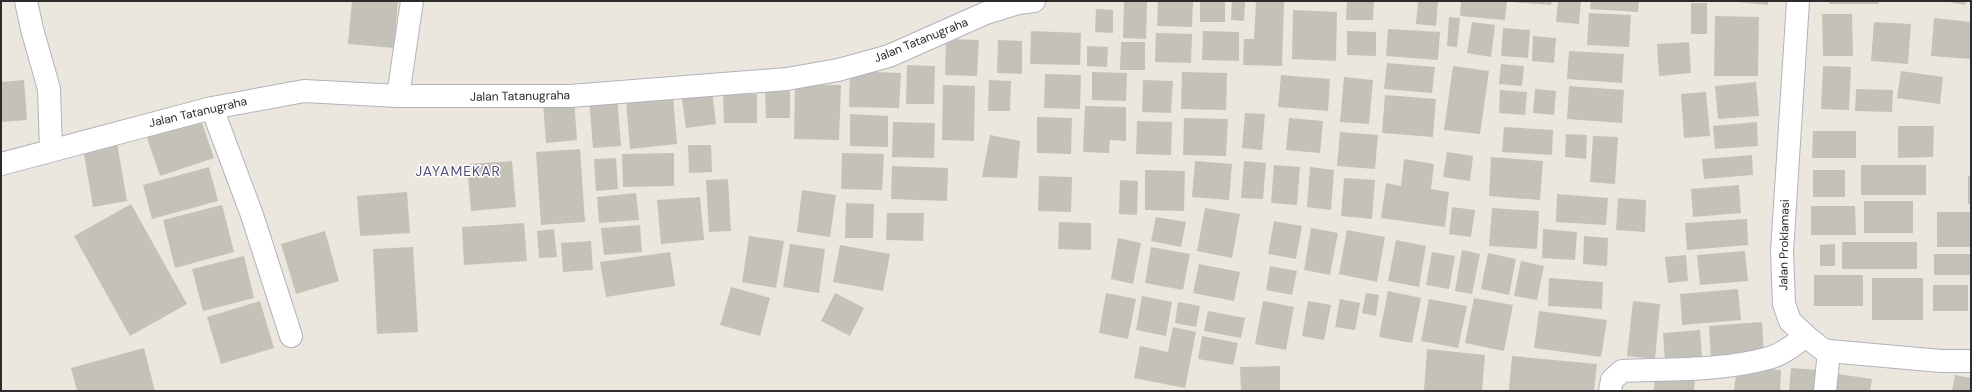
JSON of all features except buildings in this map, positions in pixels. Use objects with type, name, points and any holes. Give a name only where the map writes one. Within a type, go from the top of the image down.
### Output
[{"type":"street","points":[[26,1],[32,29],[49,88],[51,150]]},
{"type":"street","points":[[398,96],[412,1]]},
{"type":"street","name":"Jalan Tatanugraha","points":[[1,164],[212,108],[304,91],[398,96],[570,96],[787,79],[838,70],[889,56],[986,13],[1018,3],[1034,1]]},
{"type":"street","name":"Jalan Proklamasi","points":[[1798,1],[1782,252],[1784,304],[1790,321],[1822,349],[1829,351],[1941,361],[1971,361]]},
{"type":"street","points":[[212,108],[252,215],[291,336]]},
{"type":"street","points":[[1610,391],[1612,380],[1622,371],[1727,366],[1770,358],[1788,349],[1806,336]]},
{"type":"street","points":[[1826,391],[1829,351]]},
{"type":"district","name":"JAYAMEKAR","points":[[458,171]]}]
